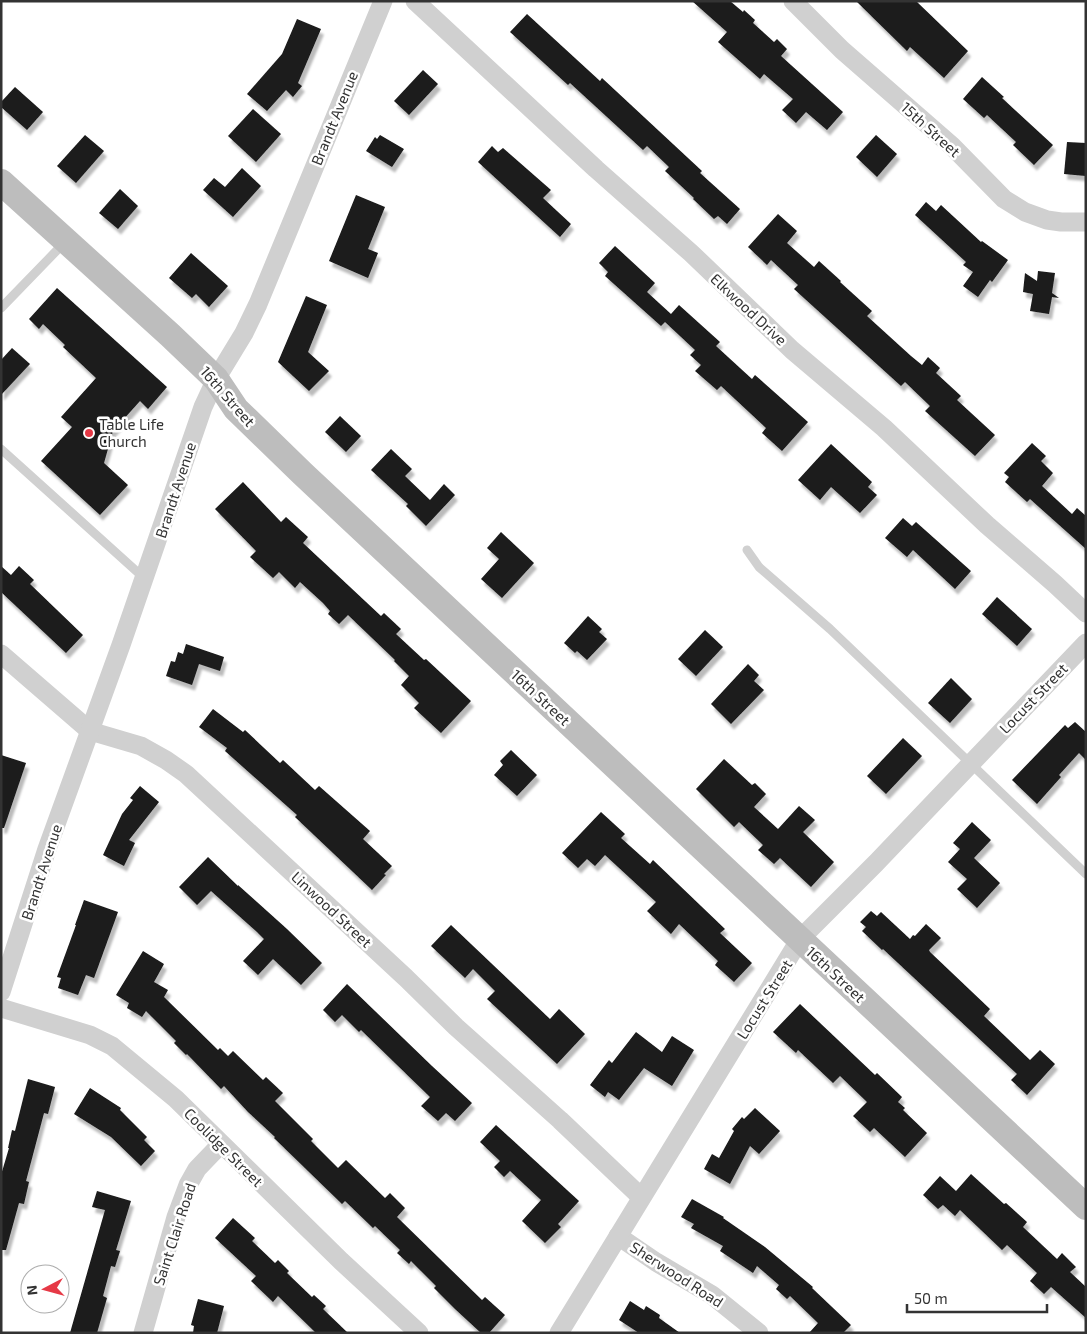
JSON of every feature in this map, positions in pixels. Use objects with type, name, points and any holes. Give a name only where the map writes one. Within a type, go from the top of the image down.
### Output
[{"type":"street","name":"Brandt Avenue","points":[[1,992],[47,849],[144,579],[204,402],[244,333],[258,304],[383,1]]},
{"type":"street","name":"Elkwood Drive","points":[[415,1],[596,169],[691,253],[792,350],[884,428],[987,525],[1086,613]]},
{"type":"street","name":"15th Street","points":[[793,1],[842,50],[952,146],[1004,199],[1025,212],[1047,220],[1086,222]]},
{"type":"street","name":"16th Street","points":[[1,182],[170,335],[216,380],[236,409],[303,474],[1086,1207]]},
{"type":"street","name":"Locust Street","points":[[559,1333],[800,939],[876,863],[1086,643]]},
{"type":"street","name":"Linwood Street","points":[[1,654],[90,730],[141,746],[186,774],[641,1197]]},
{"type":"street","name":"Coolidge Street","points":[[1,1008],[90,1036],[112,1046],[176,1099],[341,1261],[419,1333]]},
{"type":"street","name":"Saint Clair Road","points":[[143,1333],[176,1218],[188,1185],[197,1170],[221,1144]]},
{"type":"street","name":"Sherwood Road","points":[[618,1236],[656,1262],[712,1295],[759,1333]]},
{"type":"lane","points":[[1,308],[66,240]]},
{"type":"lane","points":[[1,449],[144,579]]},
{"type":"lane","points":[[747,550],[759,567],[830,629],[1086,874]]},
{"type":"building","points":[[692,1],[730,1],[743,12],[744,10],[755,20],[753,23],[774,42],[777,39],[787,49],[781,56],[843,112],[827,130],[806,112],[796,123],[782,110],[793,99],[764,74],[760,79],[718,42],[727,32]]},
{"type":"building","points":[[856,1],[916,1],[968,51],[944,78],[910,47],[907,51]]},
{"type":"building","points":[[527,14],[600,81],[602,78],[740,209],[727,224],[718,216],[714,219],[693,199],[665,171],[669,167],[647,146],[643,150],[570,83],[568,85],[510,32]]},
{"type":"building","points":[[297,19],[321,29],[298,83],[302,86],[293,97],[286,90],[267,111],[247,94],[282,54]]},
{"type":"building","points":[[423,70],[438,84],[409,115],[394,101]]},
{"type":"building","points":[[982,77],[1053,145],[1034,165],[1013,145],[1016,142],[987,115],[984,118],[963,99]]},
{"type":"building","points":[[15,87],[43,112],[27,130],[1,107],[1,102]]},
{"type":"building","points":[[253,109],[281,134],[256,162],[228,136]]},
{"type":"building","points":[[85,135],[104,151],[76,183],[57,166]]},
{"type":"building","points":[[380,135],[404,149],[392,167],[366,151],[375,137],[377,139]]},
{"type":"building","points":[[876,135],[897,154],[877,177],[856,157]]},
{"type":"building","points":[[1067,142],[1086,143],[1086,176],[1064,174]]},
{"type":"building","points":[[492,146],[498,152],[503,148],[551,190],[543,198],[571,224],[560,237],[478,162]]},
{"type":"building","points":[[242,168],[261,186],[233,217],[203,190],[214,178],[225,187]]},
{"type":"building","points":[[120,189],[138,206],[118,229],[99,213]]},
{"type":"building","points":[[356,195],[385,207],[368,249],[378,253],[368,278],[329,261]]},
{"type":"building","points":[[926,202],[936,211],[941,205],[981,242],[1008,260],[978,297],[963,286],[973,272],[963,265],[966,262],[915,215]]},
{"type":"building","points":[[778,214],[797,231],[787,243],[814,267],[819,261],[872,311],[867,316],[922,365],[928,357],[940,368],[936,373],[961,396],[957,400],[995,435],[975,456],[925,411],[930,406],[905,382],[901,386],[794,289],[798,285],[771,260],[767,265],[748,247]]},
{"type":"building","points":[[615,246],[655,283],[647,292],[671,314],[679,305],[720,342],[716,346],[752,379],[755,375],[808,422],[782,451],[762,433],[766,428],[721,386],[717,390],[695,371],[701,365],[690,355],[695,350],[665,322],[661,326],[605,276],[608,272],[599,263]]},
{"type":"building","points":[[191,253],[228,286],[209,307],[196,294],[192,298],[169,278]]},
{"type":"building","points":[[1038,271],[1055,273],[1052,293],[1059,298],[1052,297],[1049,314],[1030,311],[1033,294],[1023,292],[1025,273],[1037,281]]},
{"type":"building","name":"Table Life Church","points":[[57,288],[167,387],[148,409],[140,401],[113,431],[104,463],[128,485],[100,515],[41,461],[72,427],[61,417],[96,378],[63,347],[65,345],[43,324],[39,329],[29,319]]},
{"type":"building","points":[[306,296],[327,305],[308,352],[329,371],[309,391],[278,362]]},
{"type":"building","points":[[12,348],[30,364],[1,395],[1,360]]},
{"type":"building","points":[[340,416],[361,436],[346,452],[325,432]]},
{"type":"building","points":[[1032,443],[1046,456],[1041,461],[1053,473],[1042,486],[1072,514],[1077,508],[1086,516],[1086,549],[1030,499],[1027,502],[1005,482],[1009,477],[1004,473]]},
{"type":"building","points":[[831,444],[872,482],[868,487],[877,495],[860,513],[831,487],[820,500],[798,480]]},
{"type":"building","points":[[391,449],[412,469],[405,476],[430,500],[444,484],[455,495],[426,526],[406,506],[408,504],[371,470]]},
{"type":"building","points":[[243,482],[281,522],[286,517],[308,537],[303,543],[381,616],[384,613],[401,629],[396,634],[471,701],[441,733],[414,708],[419,703],[401,685],[409,676],[348,615],[339,624],[328,614],[330,611],[323,603],[300,582],[295,588],[279,572],[273,578],[250,557],[256,551],[215,509]]},
{"type":"building","points":[[903,518],[912,526],[916,522],[971,571],[955,589],[913,550],[907,557],[885,538]]},
{"type":"building","points":[[501,532],[534,563],[502,598],[481,579],[499,559],[487,548]]},
{"type":"building","points":[[1,566],[11,575],[19,566],[34,580],[30,584],[83,635],[66,653],[1,592]]},
{"type":"building","points":[[997,597],[1032,629],[1017,646],[982,614]]},
{"type":"building","points":[[588,616],[602,629],[599,632],[607,639],[587,660],[577,651],[575,653],[564,643]]},
{"type":"building","points":[[705,630],[723,647],[696,676],[678,659]]},
{"type":"building","points":[[186,644],[224,657],[220,671],[199,664],[192,685],[166,676],[171,661],[175,662],[178,652],[183,654]]},
{"type":"building","points":[[748,664],[759,675],[754,681],[764,690],[731,724],[711,704]]},
{"type":"building","points":[[951,678],[972,699],[950,723],[928,703]]},
{"type":"building","points":[[213,709],[243,732],[245,730],[280,763],[283,760],[315,790],[319,786],[370,831],[363,839],[392,866],[372,890],[295,817],[297,815],[225,751],[227,748],[199,727]]},
{"type":"building","points":[[1075,722],[1086,732],[1086,760],[1079,753],[1037,804],[1012,780],[1065,725],[1068,728]]},
{"type":"building","points":[[903,738],[922,756],[886,794],[867,776]]},
{"type":"building","points":[[511,750],[537,775],[517,796],[494,775],[503,765],[500,761]]},
{"type":"building","points":[[1,755],[26,763],[4,828],[1,828]]},
{"type":"building","points":[[724,759],[752,785],[755,783],[766,794],[754,807],[778,829],[799,806],[815,820],[803,832],[834,862],[811,887],[780,858],[774,864],[758,850],[763,845],[739,822],[734,827],[696,789]]},
{"type":"building","points":[[140,786],[159,802],[129,840],[135,843],[124,866],[103,855],[122,814],[133,800],[130,798]]},
{"type":"building","points":[[601,812],[625,834],[621,838],[650,864],[653,860],[725,929],[720,933],[752,963],[734,982],[715,965],[718,961],[679,924],[671,934],[647,911],[656,902],[605,855],[595,866],[587,859],[578,868],[562,853]]},
{"type":"building","points":[[972,822],[991,840],[974,858],[1000,883],[977,908],[957,889],[967,879],[948,862],[960,849],[953,843]]},
{"type":"building","points":[[208,857],[322,963],[301,985],[273,959],[258,975],[243,961],[264,939],[211,891],[197,905],[179,887]]},
{"type":"building","points":[[84,900],[118,912],[94,978],[86,975],[78,995],[58,988],[61,978],[57,977]]},
{"type":"building","points":[[871,911],[877,916],[881,912],[910,939],[926,924],[941,938],[929,950],[930,952],[990,1009],[984,1016],[1030,1060],[1040,1050],[1055,1064],[1027,1095],[1011,1080],[1017,1074],[862,931],[866,927],[860,922]]},
{"type":"building","points":[[451,925],[550,1019],[559,1009],[585,1034],[557,1064],[487,999],[495,991],[473,969],[465,978],[431,946]]},
{"type":"building","points":[[143,951],[164,964],[154,982],[168,990],[164,997],[218,1050],[220,1048],[228,1056],[233,1051],[263,1080],[266,1077],[283,1093],[275,1101],[313,1139],[311,1141],[338,1168],[346,1160],[385,1198],[390,1193],[405,1208],[397,1217],[482,1300],[485,1297],[505,1315],[489,1333],[481,1333],[434,1288],[436,1286],[411,1261],[409,1264],[397,1253],[400,1250],[375,1226],[373,1228],[345,1201],[342,1204],[224,1086],[221,1089],[186,1055],[174,1043],[176,1041],[146,1011],[142,1017],[127,1008],[129,1003],[116,995]]},
{"type":"building","points":[[347,984],[472,1103],[455,1121],[446,1113],[438,1121],[421,1106],[430,1097],[361,1030],[359,1032],[342,1015],[335,1022],[323,1010]]},
{"type":"building","points":[[800,1004],[875,1075],[877,1073],[902,1097],[898,1102],[905,1108],[903,1110],[927,1133],[905,1157],[874,1128],[870,1132],[853,1116],[867,1102],[840,1076],[833,1083],[798,1050],[796,1053],[773,1032]]},
{"type":"building","points":[[636,1032],[662,1052],[672,1036],[694,1050],[672,1086],[644,1068],[619,1100],[608,1092],[605,1097],[590,1085],[609,1060],[612,1063]]},
{"type":"building","points":[[28,1079],[55,1087],[48,1114],[44,1113],[26,1181],[29,1182],[24,1204],[19,1203],[6,1250],[1,1250],[1,1175],[12,1130],[15,1131]]},
{"type":"building","points":[[90,1088],[121,1108],[120,1110],[147,1137],[144,1140],[155,1151],[141,1166],[111,1137],[74,1114]]},
{"type":"building","points":[[755,1108],[780,1131],[759,1154],[750,1146],[730,1184],[704,1169],[712,1154],[719,1158],[734,1131],[732,1129],[742,1117],[744,1119]]},
{"type":"building","points":[[496,1125],[579,1201],[558,1224],[561,1227],[545,1243],[522,1221],[541,1200],[510,1171],[504,1177],[494,1167],[500,1161],[480,1142]]},
{"type":"building","points":[[971,1174],[1027,1222],[1023,1227],[1057,1259],[1062,1253],[1076,1267],[1070,1272],[1086,1287],[1086,1318],[1051,1287],[1044,1294],[1030,1281],[1037,1273],[1007,1245],[1002,1250],[960,1210],[955,1216],[943,1205],[938,1209],[923,1195],[940,1176],[956,1191]]},
{"type":"building","points":[[97,1191],[131,1201],[116,1250],[120,1251],[115,1267],[111,1266],[103,1296],[107,1298],[97,1333],[70,1333],[105,1210],[92,1207]]},
{"type":"building","points":[[692,1199],[724,1217],[765,1247],[813,1287],[851,1325],[843,1333],[809,1333],[818,1323],[790,1296],[787,1299],[776,1289],[779,1285],[757,1266],[753,1273],[720,1251],[723,1246],[691,1228],[694,1224],[681,1217]]},
{"type":"building","points":[[233,1218],[255,1238],[252,1241],[275,1263],[278,1260],[289,1271],[287,1273],[312,1297],[314,1295],[326,1306],[323,1309],[348,1333],[316,1333],[278,1296],[273,1302],[251,1281],[256,1276],[215,1238]]},
{"type":"building","points":[[198,1299],[224,1306],[217,1333],[193,1333],[194,1326],[191,1325]]},
{"type":"building","points":[[630,1301],[644,1310],[646,1306],[660,1315],[659,1318],[680,1333],[639,1333],[619,1320]]},
{"type":"place","name":"Table Life Church","points":[[89,433]]}]
